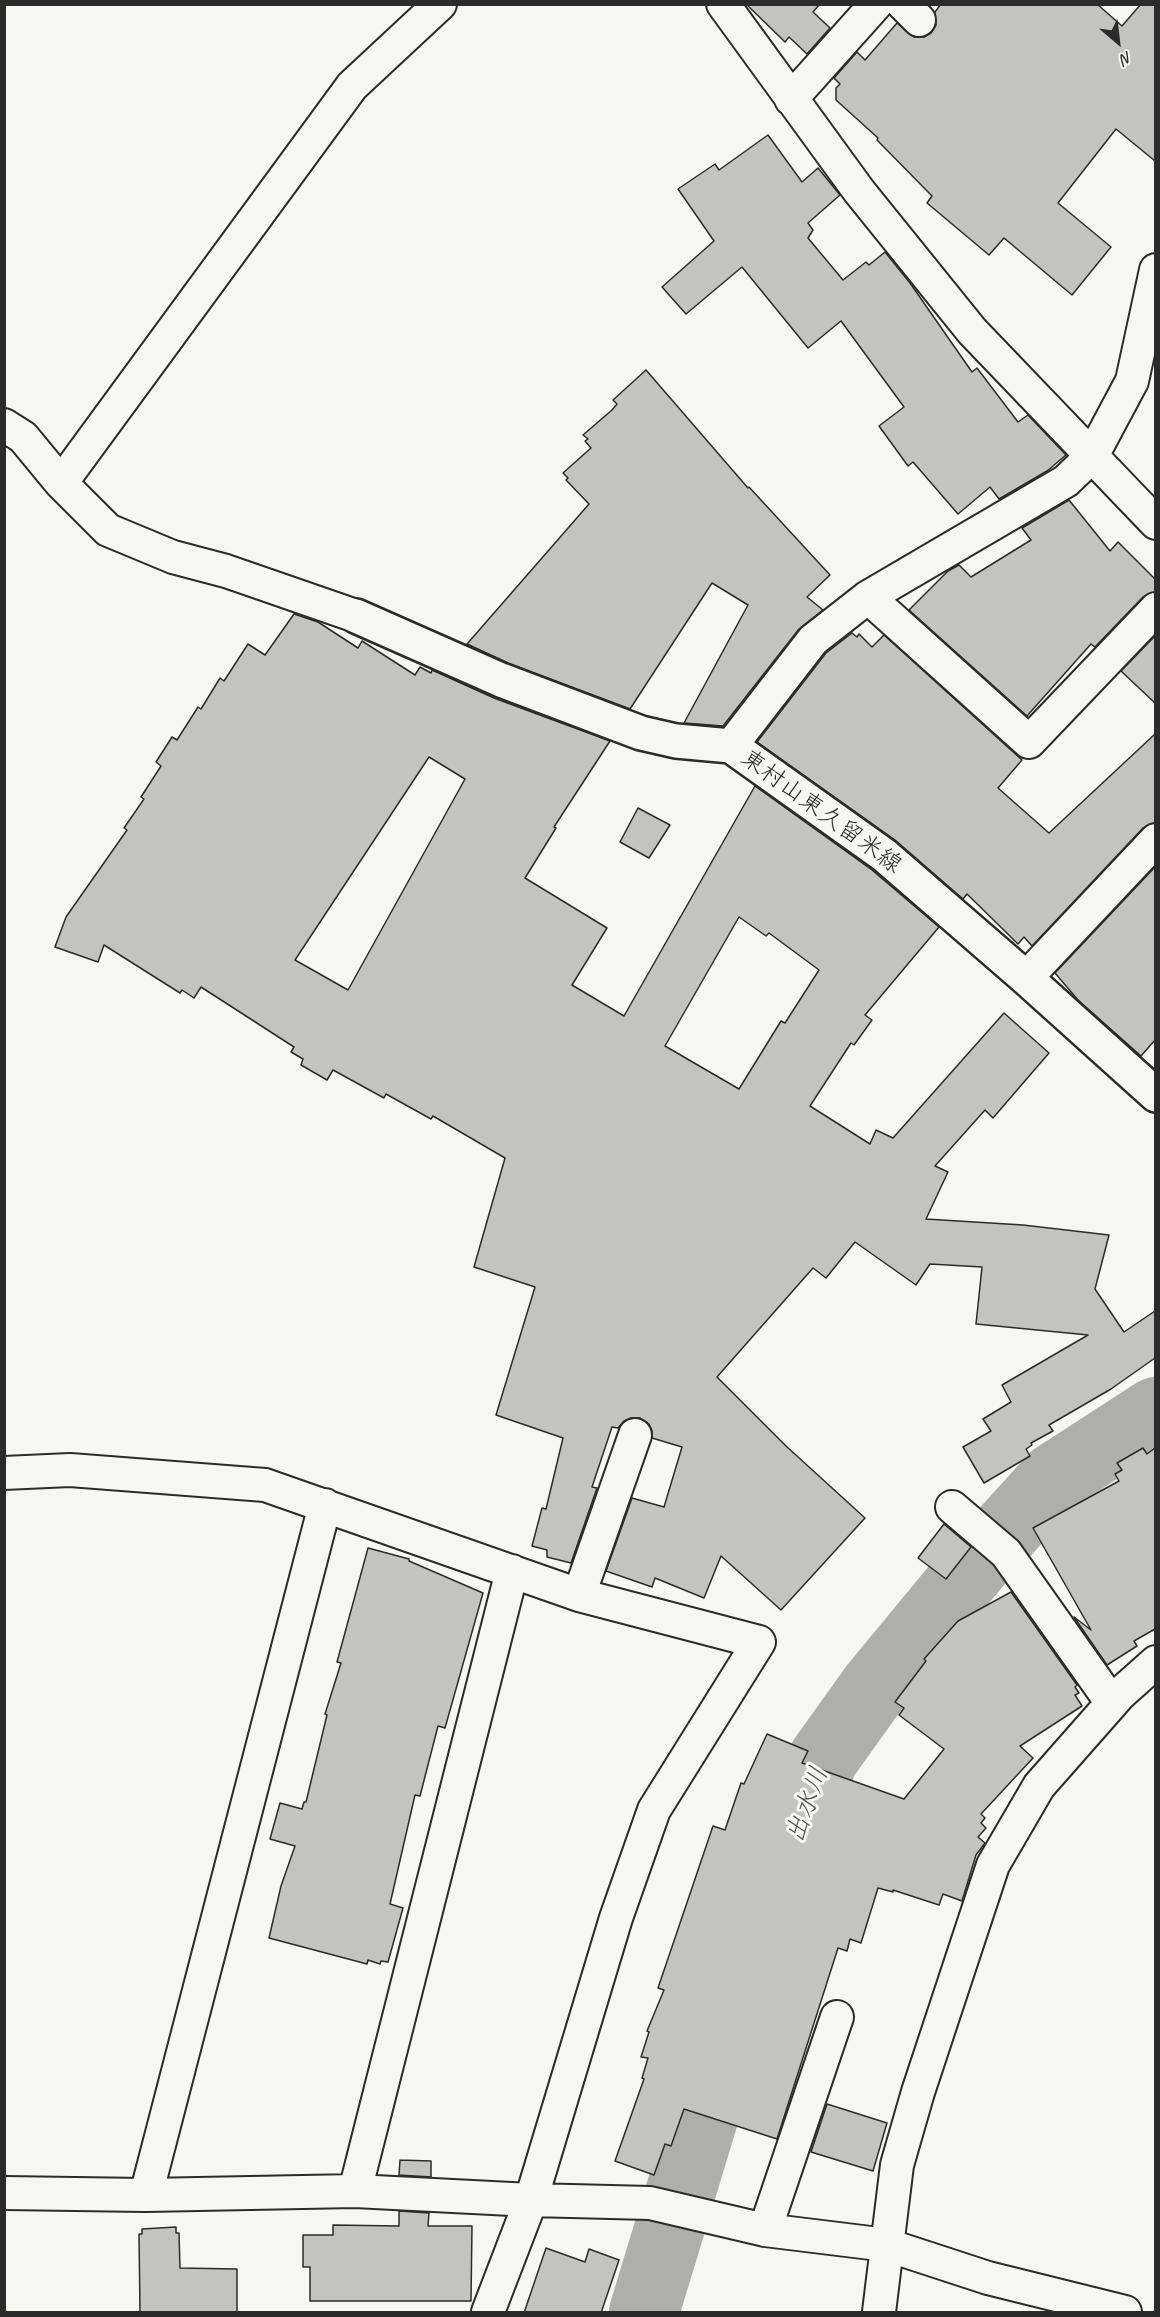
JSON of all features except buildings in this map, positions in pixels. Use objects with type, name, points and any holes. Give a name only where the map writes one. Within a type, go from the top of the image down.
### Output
[{"type":"main road","name":"東村山東久留米線","points":[[356,616],[501,680],[641,733],[676,741],[731,746],[884,855],[1152,1087]]},
{"type":"street","points":[[61,483],[352,86],[440,4]]},
{"type":"street","points":[[723,4],[860,191],[972,332],[1155,523]]},
{"type":"street","points":[[791,99],[876,4]]},
{"type":"street","points":[[731,746],[813,640],[868,597],[1066,481],[1092,456],[1132,381],[1155,270]]},
{"type":"street","points":[[4,425],[23,437],[61,483],[108,530],[173,557],[226,572],[356,616]]},
{"type":"street","points":[[868,597],[1029,742],[1155,609]]},
{"type":"street","points":[[1026,978],[1155,840]]},
{"type":"street","points":[[579,1595],[635,1435]]},
{"type":"street","points":[[4,1473],[70,1470],[265,1485],[579,1595],[759,1642],[654,1810],[616,1918],[531,2200],[488,2313]]},
{"type":"street","points":[[146,2195],[325,1505]]},
{"type":"street","points":[[952,1507],[1006,1553],[1112,1703]]},
{"type":"street","points":[[355,2191],[512,1571]]},
{"type":"street","points":[[879,2313],[897,2165],[918,2092],[993,1865],[1039,1786],[1112,1703],[1155,1662]]},
{"type":"street","points":[[765,2230],[837,2017]]},
{"type":"street","points":[[4,2193],[146,2195],[355,2191],[531,2200],[650,2203],[765,2230],[887,2245],[988,2278],[1125,2313]]},
{"type":"waterway","name":"出水川","points":[[788,1861],[823,1759],[876,1685],[976,1564],[1054,1478],[1156,1412]]},
{"type":"waterway","name":"出水川","points":[[644,2312],[732,2023]]}]
